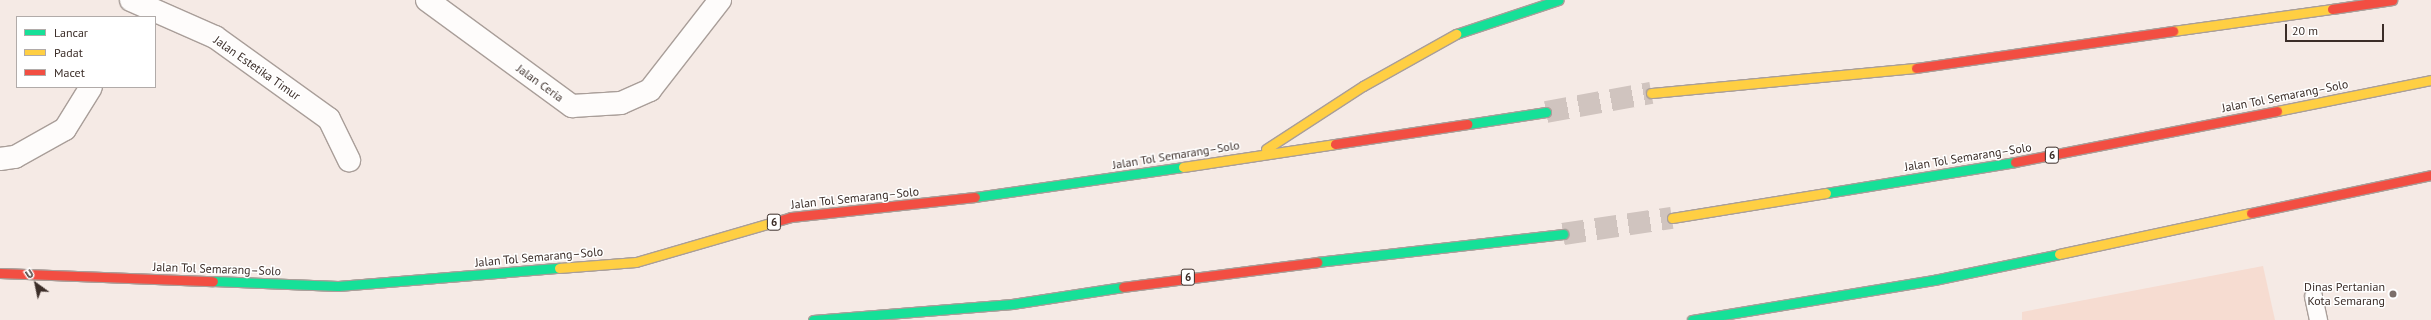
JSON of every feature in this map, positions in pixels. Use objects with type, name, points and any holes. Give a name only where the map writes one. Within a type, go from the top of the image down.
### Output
[{"type":"highway","points":[[1260,153],[1363,86],[1468,27],[1559,0]]},
{"type":"highway","points":[[1651,92],[1883,73],[2392,0]]},
{"type":"highway","points":[[2302,4],[2312,11]]},
{"type":"highway","name":"Jalan Tol Semarang–Solo","points":[[1672,218],[2032,159],[2431,80]]},
{"type":"highway","name":"Jalan Tol Semarang–Solo","points":[[0,273],[338,286],[636,262],[791,217],[1021,192],[1260,153],[1546,112]]},
{"type":"highway","points":[[1692,320],[1934,280],[2431,175]]},
{"type":"highway","name":"6","points":[[813,320],[1012,304],[1232,271],[1563,234]]},
{"type":"street","name":"Jalan Ceria","points":[[427,0],[572,106],[621,103],[650,90],[720,0]]},
{"type":"street","name":"Jalan Estetika Timur","points":[[135,7],[215,37],[329,119],[349,160]]},
{"type":"street","points":[[0,159],[15,157],[65,129],[90,88]]},
{"type":"lane","points":[[2313,296],[2318,320]]},
{"type":"shaded area","points":[[2263,266],[2275,320],[2022,320],[2022,312]]},
{"type":"tunnel","points":[[1546,112],[1651,93]]},
{"type":"tunnel","points":[[1563,234],[1672,218]]},
{"type":"traffic: fast","points":[[1456,34],[1559,0]]},
{"type":"traffic: fast","points":[[1468,124],[1546,112]]},
{"type":"traffic: fast","points":[[1826,193],[2015,162]]},
{"type":"traffic: fast","points":[[975,197],[1183,167]]},
{"type":"traffic: fast","points":[[1317,262],[1563,234]]},
{"type":"traffic: fast","points":[[1692,320],[1934,280],[2059,254]]},
{"type":"traffic: fast","points":[[213,281],[338,286],[559,268]]},
{"type":"traffic: fast","points":[[813,320],[1012,304],[1123,287]]},
{"type":"traffic: slow","points":[[2173,31],[2332,9]]},
{"type":"traffic: slow","points":[[1266,149],[1363,86],[1456,34]]},
{"type":"traffic: slow","points":[[1651,93],[1916,68]]},
{"type":"traffic: slow","points":[[2277,111],[2431,80]]},
{"type":"traffic: slow","points":[[1183,167],[1335,144]]},
{"type":"traffic: slow","points":[[1672,218],[1826,193]]},
{"type":"traffic: slow","points":[[2059,254],[2251,213]]},
{"type":"traffic: slow","points":[[559,268],[636,262],[774,222]]},
{"type":"traffic: jam","points":[[2332,9],[2392,0]]},
{"type":"traffic: jam","points":[[1916,68],[2173,31]]},
{"type":"traffic: jam","points":[[2015,162],[2277,111]]},
{"type":"traffic: jam","points":[[1335,144],[1468,124]]},
{"type":"traffic: jam","points":[[2251,213],[2431,175]]},
{"type":"traffic: jam","points":[[774,222],[791,217],[975,197]]},
{"type":"traffic: jam","points":[[1123,287],[1317,262]]},
{"type":"traffic: jam","points":[[0,273],[213,281]]},
{"type":"place","name":"Dinas Pertanian Kota Semarang","points":[[2393,294]]}]
